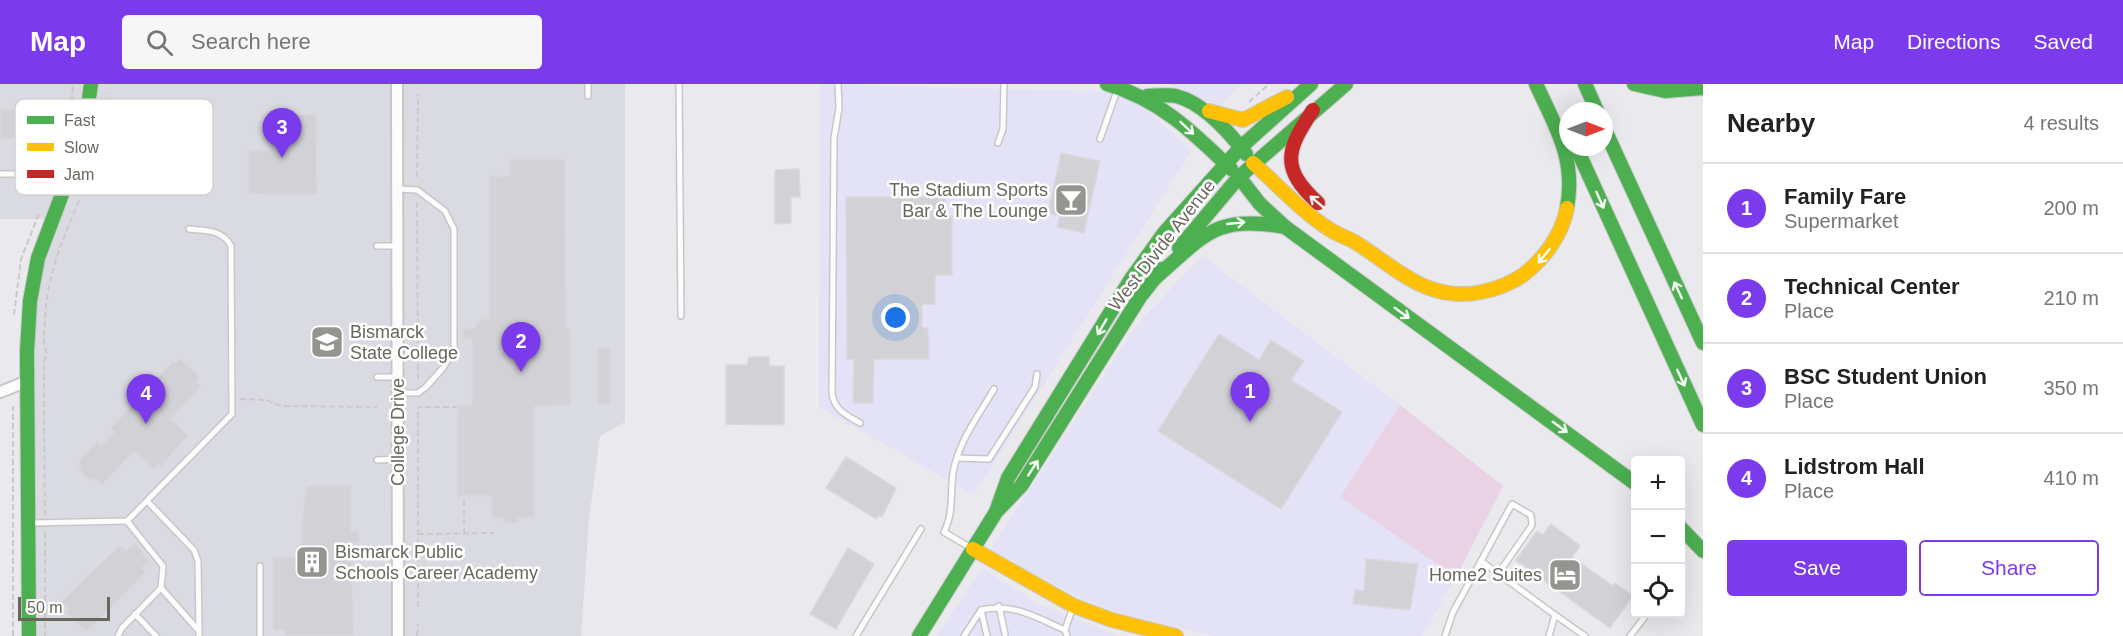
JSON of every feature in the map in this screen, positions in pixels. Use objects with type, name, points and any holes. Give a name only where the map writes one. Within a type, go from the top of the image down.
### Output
[{"type":"main road","points":[[90,99],[91,84]]},
{"type":"main road","name":"West Divide Avenue","points":[[919,636],[996,512],[1021,486],[1155,278],[1239,177],[1313,110],[1346,84]]},
{"type":"main road","points":[[1190,102],[1241,147],[1253,163],[1330,230],[1357,243],[1393,270],[1438,293],[1467,295],[1494,290],[1514,283],[1530,271],[1552,246],[1562,226],[1569,203],[1570,181],[1563,142],[1536,84]]},
{"type":"main road","points":[[1548,84],[1559,109]]},
{"type":"main road","points":[[1585,84],[1593,102]]},
{"type":"main road","points":[[1634,84],[1665,92],[1703,88]]},
{"type":"main road","points":[[1113,85],[1147,96],[1170,112],[1225,163],[1260,204],[1285,227],[1631,481]]},
{"type":"main road","points":[[1147,96],[1176,96],[1238,122],[1253,120],[1269,106],[1307,87]]},
{"type":"main road","name":"West Divide Avenue","points":[[996,512],[1008,478],[1131,279],[1176,218],[1225,163],[1307,87]]},
{"type":"main road","points":[[1313,110],[1292,144],[1288,163],[1291,173],[1305,192],[1342,223],[1357,243]]},
{"type":"main road","points":[[1613,148],[1703,344]]},
{"type":"main road","points":[[1580,156],[1703,425]]},
{"type":"main road","points":[[29,636],[28,381],[32,285],[41,251],[64,195]]},
{"type":"main road","points":[[1155,278],[1198,237],[1217,227],[1248,222],[1285,227]]},
{"type":"main road","points":[[1685,532],[1703,551]]},
{"type":"main road","points":[[973,549],[1074,606],[1139,631],[1176,636]]},
{"type":"street","name":"College Drive","points":[[397,84],[398,636]]},
{"type":"street","points":[[0,392],[28,381]]},
{"type":"lane","points":[[588,84],[588,96]]},
{"type":"lane","points":[[679,84],[681,316]]},
{"type":"lane","points":[[838,84],[839,108],[834,138],[832,393],[833,401],[839,411],[860,423]]},
{"type":"lane","points":[[998,143],[1003,129],[1004,84]]},
{"type":"lane","points":[[1100,139],[1113,85]]},
{"type":"lane","points":[[397,189],[417,190],[445,211],[454,229],[454,349],[443,368],[426,387],[418,393],[398,393]]},
{"type":"lane","points":[[29,523],[127,521],[227,420],[233,410],[231,246],[228,240],[217,232],[189,229]]},
{"type":"lane","points":[[377,246],[397,246]]},
{"type":"lane","points":[[957,458],[989,459],[1035,387],[1037,374]]},
{"type":"lane","points":[[376,376],[398,377]]},
{"type":"lane","points":[[973,549],[944,532],[950,520],[953,472],[961,445],[994,389]]},
{"type":"lane","points":[[377,460],[398,459]]},
{"type":"lane","points":[[148,502],[194,550],[198,561],[199,634]]},
{"type":"lane","points":[[1445,636],[1453,612],[1512,504],[1531,515],[1532,525],[1498,574]]},
{"type":"lane","points":[[118,636],[135,614],[161,588],[164,566],[127,521]]},
{"type":"lane","points":[[856,636],[921,529]]},
{"type":"lane","points":[[1481,561],[1585,636]]},
{"type":"lane","points":[[260,566],[260,636]]},
{"type":"lane","points":[[161,588],[199,634]]},
{"type":"lane","points":[[964,636],[981,610],[999,606],[1015,608],[1066,633],[1074,606]]},
{"type":"lane","points":[[999,606],[1005,634]]},
{"type":"lane","points":[[981,610],[987,636]]},
{"type":"lane","points":[[135,614],[156,636]]},
{"type":"lane","points":[[1549,636],[1555,615]]},
{"type":"lane","points":[[1630,636],[1644,618]]},
{"type":"path","points":[[73,99],[74,84]]},
{"type":"path","points":[[1248,103],[1269,84]]},
{"type":"path","points":[[417,177],[418,94]]},
{"type":"path","points":[[45,515],[45,300],[49,277],[80,197]]},
{"type":"path","points":[[417,201],[418,380]]},
{"type":"path","points":[[238,399],[266,400],[281,406],[376,407]]},
{"type":"path","points":[[13,406],[13,636]]},
{"type":"path","points":[[418,607],[418,407],[459,407]]},
{"type":"path","points":[[464,499],[464,534]]},
{"type":"path","points":[[45,532],[45,636]]},
{"type":"path","points":[[418,534],[494,533]]},
{"type":"path","points":[[417,636],[418,624]]},
{"type":"shaded area","name":"Bismarck State College","points":[[0,84],[625,84],[625,422],[600,436],[589,520],[581,636],[29,636],[30,302],[53,219],[0,219]]},
{"type":"shaded area","points":[[820,84],[1111,92],[1138,103],[1192,150],[974,495],[819,407]]},
{"type":"shaded area","points":[[1169,84],[1240,84],[1219,107]]},
{"type":"shaded area","points":[[1202,256],[1400,405],[1340,497],[1456,577],[1422,636],[1214,636],[1120,613],[1087,601],[990,550],[1136,326]]},
{"type":"shaded area","points":[[1400,405],[1503,486],[1456,577],[1340,497]]},
{"type":"shaded area","points":[[982,568],[1038,604],[1118,636],[937,636]]},
{"type":"building","points":[[0,109],[15,109],[15,139],[0,139]]},
{"type":"building","points":[[271,114],[316,115],[317,195],[248,194],[248,150],[270,150]]},
{"type":"building","name":"The Stadium Sports Bar & The Lounge","points":[[1061,153],[1100,161],[1084,233],[1057,227],[1060,216],[1048,213]]},
{"type":"building","points":[[509,159],[565,159],[566,328],[569,328],[571,337],[571,405],[535,406],[534,517],[518,518],[518,523],[504,523],[504,518],[492,518],[492,496],[457,496],[457,411],[459,405],[472,405],[472,339],[463,339],[463,328],[474,328],[482,319],[489,319],[489,176],[509,176]]},
{"type":"building","points":[[799,169],[800,197],[791,197],[791,223],[775,224],[775,170]]},
{"type":"building","points":[[846,197],[945,197],[945,216],[952,216],[952,275],[935,275],[935,304],[922,304],[922,328],[928,328],[929,359],[874,359],[873,403],[853,403],[854,359],[847,359]]},
{"type":"building","points":[[1219,334],[1259,360],[1271,340],[1304,361],[1291,380],[1342,412],[1281,509],[1158,431]]},
{"type":"building","points":[[597,348],[611,348],[611,405],[597,405]]},
{"type":"building","points":[[749,357],[769,357],[769,366],[784,366],[784,425],[726,424],[726,365],[747,365]]},
{"type":"building","points":[[180,358],[200,377],[196,381],[201,387],[171,419],[188,435],[161,467],[158,464],[154,469],[134,451],[102,485],[94,478],[91,481],[78,469],[81,465],[78,462],[97,442],[101,446],[114,432],[110,429],[174,360],[176,362]]},
{"type":"building","points":[[846,457],[896,488],[882,517],[879,515],[876,519],[826,488]]},
{"type":"building","name":"Bismarck Public Schools Career Academy","points":[[351,485],[351,531],[359,531],[359,543],[351,543],[354,636],[285,636],[285,630],[273,630],[273,557],[302,556],[301,528],[306,486]]},
{"type":"building","name":"Home2 Suites","points":[[1551,524],[1580,546],[1572,557],[1613,586],[1615,583],[1631,595],[1631,599],[1610,628],[1516,560],[1537,531],[1543,535]]},
{"type":"building","points":[[135,543],[149,561],[142,568],[146,572],[86,632],[66,613],[69,609],[61,602],[120,545],[126,551]]},
{"type":"building","points":[[848,548],[874,564],[836,629],[810,614]]},
{"type":"building","points":[[1366,559],[1418,564],[1410,610],[1353,604],[1355,590],[1364,591]]},
{"type":"traffic: fast","points":[[89,99],[91,84]]},
{"type":"traffic: fast","points":[[1107,84],[1143,98],[1174,118],[1231,169]]},
{"type":"traffic: fast","points":[[996,512],[1008,478],[1131,279],[1164,233],[1241,147],[1311,84]]},
{"type":"traffic: fast","points":[[1179,248],[1239,177],[1346,84]]},
{"type":"traffic: fast","points":[[1536,84],[1557,129],[1566,158],[1569,174],[1567,208]]},
{"type":"traffic: fast","points":[[1585,84],[1593,102]]},
{"type":"traffic: fast","points":[[1634,84],[1665,91],[1703,88]]},
{"type":"traffic: fast","points":[[1147,96],[1176,96],[1196,105],[1224,128],[1246,154]]},
{"type":"traffic: fast","points":[[1613,148],[1703,343]]},
{"type":"traffic: fast","points":[[1580,156],[1703,425]]},
{"type":"traffic: fast","points":[[1239,177],[1260,204],[1285,227]]},
{"type":"traffic: fast","points":[[29,636],[27,352],[30,301],[38,258],[62,195]]},
{"type":"traffic: fast","points":[[1155,278],[1200,240],[1226,226],[1242,223],[1285,227],[1631,480]]},
{"type":"traffic: fast","points":[[919,636],[996,512],[1021,486],[1140,297],[1162,269]]},
{"type":"traffic: fast","points":[[1685,532],[1703,551]]},
{"type":"traffic: slow","points":[[1209,111],[1243,120],[1287,97]]},
{"type":"traffic: slow","points":[[1253,163],[1299,206],[1329,229],[1358,244],[1415,282],[1445,293],[1462,294],[1487,291],[1508,284],[1523,275],[1551,246],[1561,228],[1567,208]]},
{"type":"traffic: slow","points":[[973,549],[1074,606],[1112,620],[1176,636]]},
{"type":"traffic: jam","points":[[1313,110],[1297,136],[1291,158],[1297,179],[1318,203]]},
{"type":"place","name":"BSC Student Union","points":[[282,158]]},
{"type":"place","name":"The Stadium Sports Bar & The Lounge","points":[[1071,200]]},
{"type":"place","name":"Bismarck State College","points":[[327,342]]},
{"type":"place","name":"Technical Center","points":[[521,372]]},
{"type":"place","name":"Family Fare","points":[[1250,422]]},
{"type":"place","name":"Lidstrom Hall","points":[[146,424]]},
{"type":"place","name":"Bismarck Public Schools Career Academy","points":[[312,562]]},
{"type":"place","name":"Home2 Suites","points":[[1565,575]]}]
